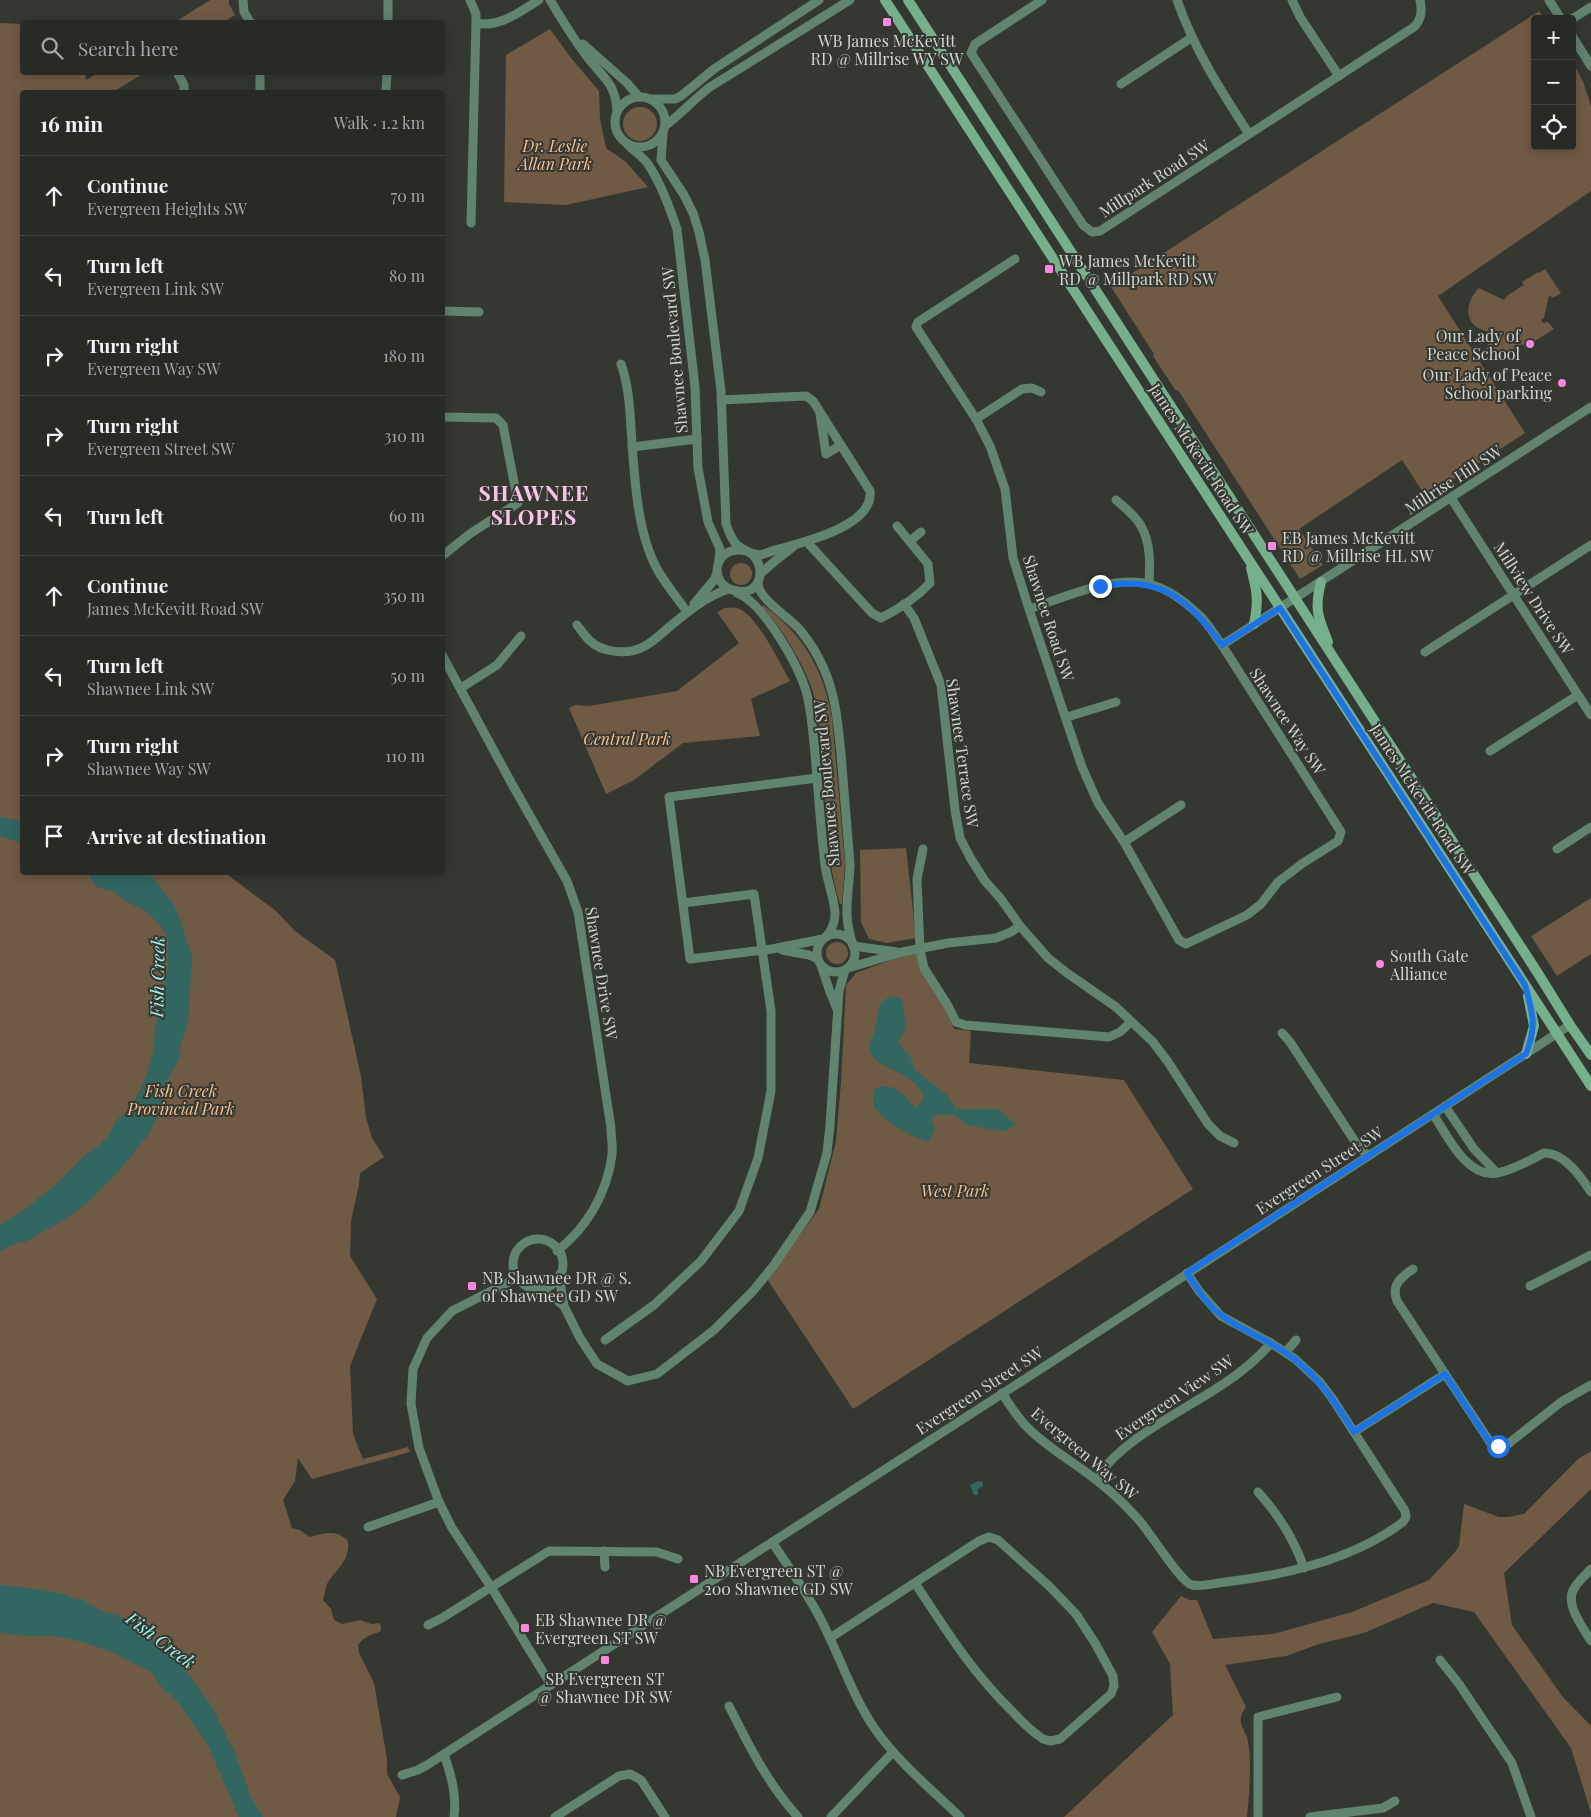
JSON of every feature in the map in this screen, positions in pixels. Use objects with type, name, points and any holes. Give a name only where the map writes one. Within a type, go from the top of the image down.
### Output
[{"type":"main road","name":"James McKevitt Road SW","points":[[886,0],[1591,1086]]},
{"type":"main road","name":"James McKevitt Road SW","points":[[908,0],[1591,1055]]},
{"type":"main road","points":[[913,0],[916,12]]},
{"type":"main road","points":[[1249,560],[1258,595],[1254,624]]},
{"type":"main road","points":[[1321,582],[1316,605],[1320,621],[1337,664]]},
{"type":"main road","points":[[1525,985],[1533,1011],[1534,1026],[1526,1054]]},
{"type":"street","points":[[243,0],[244,12],[249,20]]},
{"type":"street","points":[[388,0],[388,20]]},
{"type":"street","points":[[470,0],[476,14],[471,223]]},
{"type":"street","points":[[476,23],[488,25],[504,21],[539,0]]},
{"type":"street","points":[[550,0],[588,58],[609,82],[616,98],[617,110]]},
{"type":"street","points":[[819,0],[714,68],[681,96],[675,99],[639,97],[626,101],[617,110],[614,118],[617,134],[628,145],[636,148],[644,148],[658,140],[664,130],[710,87],[850,0]]},
{"type":"street","name":"Millpark Road SW","points":[[1042,0],[974,44],[971,53],[1087,230],[1092,232],[1100,231],[1414,26],[1419,22],[1421,16],[1422,7],[1420,0]]},
{"type":"street","points":[[1177,0],[1191,38],[1249,134]]},
{"type":"street","points":[[1292,0],[1300,16],[1339,76]]},
{"type":"street","points":[[1549,0],[1558,15]]},
{"type":"street","points":[[1576,16],[1591,7]]},
{"type":"street","points":[[764,36],[772,48]]},
{"type":"street","points":[[1121,84],[1191,38]]},
{"type":"street","points":[[576,39],[627,83],[639,97]]},
{"type":"street","points":[[1576,42],[1591,66]]},
{"type":"street","points":[[179,75],[184,85],[184,90]]},
{"type":"street","points":[[260,75],[260,90]]},
{"type":"street","points":[[386,90],[387,75]]},
{"type":"street","points":[[650,99],[662,110],[664,130],[661,160],[684,195],[692,213],[699,232],[706,270],[721,400],[726,524],[732,539],[737,545],[757,560],[761,573]]},
{"type":"street","name":"Shawnee Boulevard SW","points":[[628,145],[647,163],[658,181],[677,228],[695,387],[698,468],[708,522],[720,549],[718,563]]},
{"type":"street","name":"Shawnee Road SW","points":[[1015,259],[916,324],[916,327],[922,339],[976,419],[990,446],[1006,489],[1013,558],[1082,767],[1098,803],[1124,842],[1179,940],[1182,942]]},
{"type":"street","points":[[445,311],[479,312]]},
{"type":"street","points":[[621,364],[628,393],[640,514],[652,558],[660,574],[687,612]]},
{"type":"street","points":[[976,419],[1022,389],[1032,388],[1041,392]]},
{"type":"street","points":[[687,612],[710,585],[717,573],[718,563],[726,552],[739,549],[760,555],[802,543],[837,530],[863,512],[871,497],[870,491],[813,401],[806,396],[721,400]]},
{"type":"street","name":"Millrise Hill SW","points":[[1222,645],[1591,407]]},
{"type":"street","points":[[819,411],[826,454],[841,445]]},
{"type":"street","points":[[445,417],[496,418],[503,424],[518,503],[471,533],[445,554]]},
{"type":"street","points":[[632,447],[697,439]]},
{"type":"street","name":"Millview Drive SW","points":[[1451,498],[1591,715]]},
{"type":"street","points":[[1116,500],[1141,526],[1150,558],[1149,584]]},
{"type":"street","points":[[802,543],[872,613],[881,618],[904,604],[930,583],[928,564],[898,526]]},
{"type":"street","points":[[910,541],[921,532]]},
{"type":"street","points":[[577,625],[590,641],[598,647],[610,650],[633,651],[644,647],[687,612],[718,593],[731,590],[746,592],[751,590],[758,583],[761,573],[802,543]]},
{"type":"street","points":[[1425,652],[1591,545]]},
{"type":"street","points":[[717,573],[721,583],[731,590]]},
{"type":"street","name":"Shawnee Way SW","points":[[1029,609],[1100,586],[1122,582],[1149,584],[1180,598],[1202,618],[1222,645],[1341,832],[1338,841],[1303,863],[1278,882],[1261,904],[1247,915],[1201,938],[1186,944],[1182,942]]},
{"type":"street","name":"Shawnee Boulevard SW","points":[[758,583],[761,593],[800,631],[812,648],[823,666],[835,698],[850,864],[846,912],[853,945]]},
{"type":"street","name":"Shawnee Boulevard SW","points":[[731,590],[743,595],[760,610],[770,624],[799,672],[810,705],[825,866],[835,914],[833,926],[824,938]]},
{"type":"street","name":"Shawnee Terrace SW","points":[[904,604],[914,618],[941,685],[955,810],[960,838],[970,859],[1020,926],[1048,958],[1116,1007],[1153,1042],[1216,1133],[1234,1143]]},
{"type":"street","points":[[461,688],[497,665],[521,636]]},
{"type":"street","name":"Shawnee Drive SW","points":[[445,660],[567,881],[578,912],[611,1128],[612,1154],[604,1189],[588,1218],[571,1240],[557,1251]]},
{"type":"street","points":[[1490,751],[1578,695]]},
{"type":"street","points":[[1067,717],[1116,702]]},
{"type":"street","points":[[560,1274],[552,1285],[537,1289],[528,1288],[516,1278],[513,1261],[515,1254],[526,1242],[542,1240],[549,1242],[561,1254],[560,1289],[564,1306],[580,1338],[598,1364],[628,1381],[657,1374],[714,1330],[753,1291],[774,1265],[810,1212],[827,1153],[839,991],[846,969],[853,960],[853,945],[850,940],[836,934],[768,949],[690,959],[669,797],[817,778]]},
{"type":"street","points":[[1124,842],[1181,805]]},
{"type":"street","points":[[1557,849],[1591,827]]},
{"type":"street","points":[[923,848],[917,879],[920,950],[924,968],[947,1004],[953,1019],[966,1025],[1110,1037],[1120,1032],[1131,1022]]},
{"type":"street","points":[[605,1340],[654,1305],[701,1261],[739,1211],[758,1158],[771,1091],[771,1011],[768,949],[754,894],[682,903]]},
{"type":"street","points":[[768,949],[790,950],[820,962],[832,972],[902,952],[948,943],[996,938],[1020,926]]},
{"type":"street","points":[[824,938],[818,948],[820,962],[838,1010]]},
{"type":"street","points":[[853,945],[902,952]]},
{"type":"street","name":"Evergreen Street SW","points":[[402,1775],[418,1770],[444,1754],[1570,1025]]},
{"type":"street","points":[[1282,1033],[1290,1042],[1356,1143],[1368,1156]]},
{"type":"street","points":[[1445,1106],[1474,1149],[1497,1174]]},
{"type":"street","points":[[1433,1114],[1470,1166],[1482,1173],[1497,1174],[1544,1153],[1549,1153],[1561,1158],[1591,1192]]},
{"type":"street","points":[[1530,1286],[1591,1255]]},
{"type":"street","points":[[1413,1269],[1398,1280],[1396,1284],[1396,1297],[1488,1440],[1498,1446],[1504,1446],[1512,1442],[1560,1402],[1591,1385]]},
{"type":"street","name":"Evergreen Way SW","points":[[1002,1393],[1020,1420],[1036,1436],[1109,1489],[1136,1516],[1182,1578],[1189,1584],[1198,1585],[1250,1579],[1304,1568],[1360,1547],[1383,1535],[1404,1520],[1405,1511],[1319,1380],[1286,1352],[1221,1316],[1198,1291],[1187,1273]]},
{"type":"street","points":[[516,1278],[452,1311],[427,1338],[413,1369],[411,1404],[419,1448],[439,1502],[452,1528],[491,1587],[551,1685]]},
{"type":"street","points":[[537,1289],[553,1297],[564,1306]]},
{"type":"street","points":[[1286,1352],[1296,1340]]},
{"type":"street","name":"Evergreen View SW","points":[[1095,1479],[1116,1454],[1125,1447],[1239,1373],[1271,1343]]},
{"type":"street","points":[[1354,1432],[1445,1374]]},
{"type":"street","points":[[1258,1492],[1271,1507],[1293,1540],[1304,1568]]},
{"type":"street","points":[[368,1528],[439,1502]]},
{"type":"street","points":[[830,1638],[984,1538],[989,1537],[998,1540],[1050,1586],[1081,1621],[1096,1643],[1113,1676],[1114,1686],[1110,1694],[1060,1739],[1043,1740],[991,1691],[976,1673],[915,1583]]},
{"type":"street","points":[[772,1542],[805,1591],[830,1638],[859,1703],[876,1730],[893,1752],[960,1817]]},
{"type":"street","points":[[428,1625],[549,1551],[657,1552],[678,1559]]},
{"type":"street","points":[[604,1552],[605,1567]]},
{"type":"street","points":[[1591,1569],[1574,1587],[1571,1598],[1573,1607],[1591,1641]]},
{"type":"street","points":[[1440,1660],[1459,1684],[1512,1763],[1532,1817]]},
{"type":"street","points":[[1258,1817],[1258,1717],[1337,1697]]},
{"type":"street","points":[[729,1706],[769,1781],[798,1817]]},
{"type":"street","points":[[831,1817],[893,1752]]},
{"type":"street","points":[[444,1754],[453,1790],[454,1817]]},
{"type":"street","points":[[555,1817],[618,1776],[630,1774],[637,1777],[644,1784],[665,1817]]},
{"type":"street","points":[[1310,1817],[1382,1808],[1395,1801]]},
{"type":"green space","points":[[210,0],[229,0],[235,15],[226,20],[178,20]]},
{"type":"green space","points":[[1539,11],[1542,15],[1533,15]]},
{"type":"green space","points":[[1531,16],[1531,150],[1576,150],[1576,68],[1583,81],[1591,106],[1591,191],[1438,296],[1525,433],[1426,497],[1402,460],[1299,529],[1323,565],[1300,579],[1178,390],[1176,391],[1153,356],[1154,354],[1111,287]]},
{"type":"green space","name":"Fish Creek Provincial Park","points":[[0,23],[20,24],[20,75],[85,75],[86,80],[95,75],[141,75],[116,90],[20,90],[20,875],[228,875],[276,911],[295,931],[335,960],[361,1076],[366,1118],[372,1138],[384,1157],[360,1173],[351,1221],[350,1256],[377,1299],[350,1366],[353,1434],[363,1459],[408,1447],[410,1452],[312,1479],[298,1458],[295,1481],[283,1500],[292,1528],[300,1530],[310,1537],[325,1533],[340,1535],[348,1542],[347,1555],[327,1584],[323,1600],[331,1609],[334,1620],[342,1624],[360,1620],[372,1624],[379,1623],[381,1627],[381,1631],[366,1638],[358,1645],[359,1653],[374,1683],[387,1759],[387,1774],[400,1797],[396,1817],[0,1817]]},
{"type":"green space","name":"Dr. Leslie Allan Park","points":[[550,29],[571,58],[599,91],[600,119],[606,148],[626,162],[648,187],[566,205],[504,202],[506,55]]},
{"type":"green space","points":[[640,107],[652,112],[657,124],[652,136],[640,141],[628,136],[623,124],[628,112]]},
{"type":"green space","points":[[1545,269],[1561,293],[1553,298],[1549,295],[1544,318],[1541,320],[1543,323],[1548,322],[1554,329],[1525,347],[1522,344],[1497,359],[1486,350],[1492,333],[1478,328],[1469,316],[1469,306],[1473,296],[1479,288],[1504,300],[1508,295],[1524,285],[1522,282]]},
{"type":"green space","points":[[741,563],[749,566],[752,574],[749,582],[741,585],[733,582],[730,574],[733,566]]},
{"type":"green space","points":[[763,605],[790,628],[810,654],[828,701],[832,718],[845,864],[842,904],[840,904],[831,867],[825,810],[822,752],[815,699],[800,662]]},
{"type":"green space","name":"Central Park","points":[[725,608],[737,608],[752,619],[774,651],[790,681],[751,699],[760,736],[683,743],[634,780],[606,794],[569,708],[575,705],[589,706],[677,691],[739,643],[717,612]]},
{"type":"green space","points":[[906,848],[916,938],[887,943],[869,939],[861,922],[860,850]]},
{"type":"green space","points":[[1591,898],[1591,954],[1557,976],[1531,936]]},
{"type":"green space","points":[[837,942],[845,945],[848,953],[845,961],[837,964],[829,961],[826,953],[829,945]]},
{"type":"green space","name":"West Park","points":[[918,950],[954,1029],[971,1031],[969,1063],[1124,1080],[1193,1189],[853,1409],[767,1279],[819,1209],[836,1141],[846,985],[856,973]]},
{"type":"green space","points":[[1591,1451],[1591,1489],[1504,1573],[1512,1625],[1562,1696],[1591,1726],[1591,1813],[1571,1748],[1474,1612],[1433,1603],[1364,1633],[1319,1644],[1286,1656],[1225,1665],[1246,1707],[1241,1718],[1241,1724],[1248,1742],[1249,1752],[1250,1775],[1247,1817],[1064,1817],[1173,1715],[1170,1664],[1152,1632],[1181,1596],[1190,1600],[1197,1600],[1213,1639],[1273,1634],[1352,1612],[1429,1580],[1459,1546],[1464,1504],[1499,1517],[1524,1514],[1578,1459]]},
{"type":"water","points":[[0,817],[20,821],[20,842],[0,836]]},
{"type":"water","points":[[88,875],[151,875],[174,905],[192,957],[188,1023],[180,1046],[179,1059],[167,1081],[162,1108],[148,1135],[118,1172],[88,1202],[66,1219],[25,1242],[19,1242],[0,1251],[0,1225],[29,1206],[61,1180],[86,1154],[101,1144],[109,1135],[116,1121],[128,1110],[139,1092],[147,1074],[153,1052],[156,1022],[162,1003],[168,967],[168,939],[160,925],[144,910],[125,901],[115,892],[97,887]]},
{"type":"water","points":[[891,996],[902,999],[906,1027],[898,1043],[910,1056],[916,1071],[947,1095],[956,1109],[998,1109],[1016,1125],[1005,1131],[989,1129],[965,1124],[955,1115],[936,1115],[931,1121],[935,1128],[929,1142],[900,1129],[879,1113],[873,1103],[875,1088],[888,1086],[898,1090],[916,1108],[924,1099],[920,1089],[912,1081],[883,1065],[871,1053],[870,1044],[875,1031],[881,1002]]},
{"type":"water","points":[[979,1481],[983,1482],[983,1486],[978,1489],[978,1495],[974,1495],[970,1485]]},
{"type":"water","points":[[0,1585],[36,1589],[82,1599],[101,1611],[118,1615],[170,1654],[190,1676],[211,1705],[234,1751],[251,1797],[263,1817],[239,1817],[208,1745],[177,1701],[170,1694],[166,1693],[152,1673],[114,1653],[83,1642],[55,1636],[0,1633]]},
{"type":"place","name":"WB James McKevitt RD @ Millrise WY SW","points":[[887,22]]},
{"type":"place","name":"WB James McKevitt RD @ Millpark RD SW","points":[[1049,269]]},
{"type":"place","name":"Our Lady of Peace School","points":[[1530,344]]},
{"type":"place","name":"Our Lady of Peace School parking","points":[[1562,383]]},
{"type":"place","name":"EB James McKevitt RD @ Millrise HL SW","points":[[1272,546]]},
{"type":"place","name":"South Gate Alliance","points":[[1380,964]]},
{"type":"place","name":"NB Shawnee DR @ S. of Shawnee GD SW","points":[[472,1286]]},
{"type":"place","name":"NB Evergreen ST @ 200 Shawnee GD SW","points":[[694,1579]]},
{"type":"place","name":"EB Shawnee DR @ Evergreen ST SW","points":[[525,1628]]},
{"type":"place","name":"SB Evergreen ST @ Shawnee DR SW","points":[[605,1660]]},
{"type":"district","name":"SHAWNEE SLOPES","points":[[534,504]]},
{"type":"route","points":[[1100,586],[1122,582],[1149,584],[1180,598],[1202,618],[1222,645],[1280,608],[1525,985],[1533,1011],[1534,1026],[1526,1054],[1187,1273],[1198,1291],[1221,1316],[1295,1358],[1319,1380],[1354,1432],[1445,1374],[1488,1440],[1498,1446]]},
{"type":"water label","name":"Fish Creek","points":[[157,977]]},
{"type":"water label","name":"Fish Creek","points":[[161,1640]]}]
